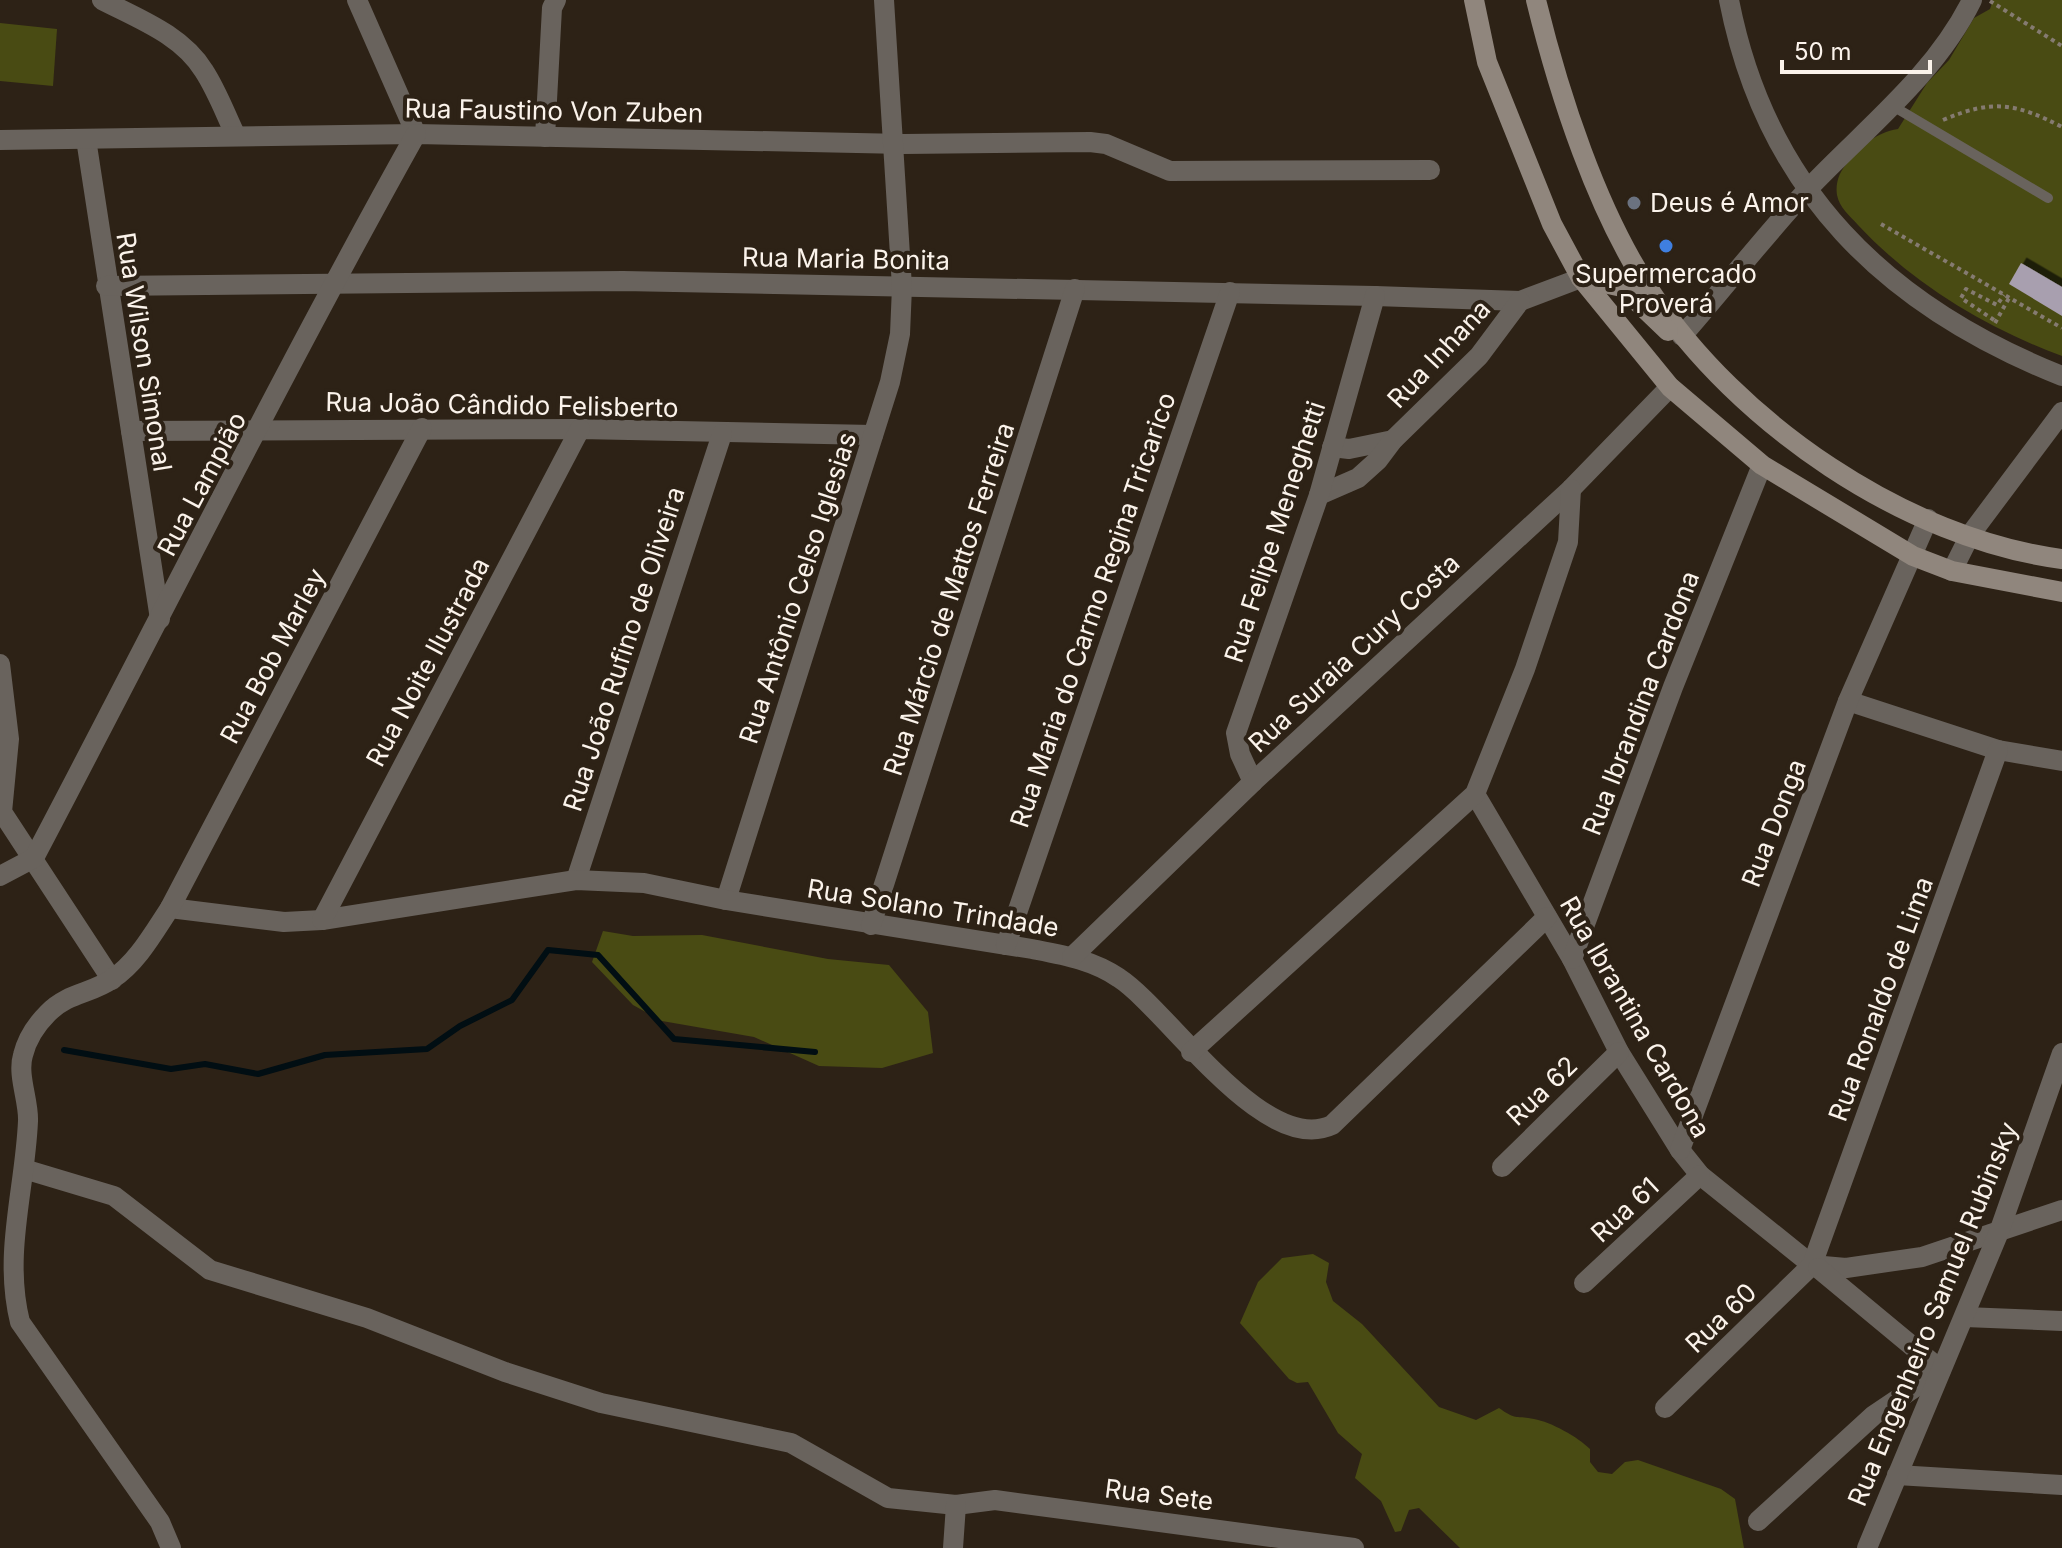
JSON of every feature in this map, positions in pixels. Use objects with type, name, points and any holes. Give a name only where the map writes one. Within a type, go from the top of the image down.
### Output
[{"type":"main road","points":[[1474,0],[1487,62],[1529,174],[1581,278],[1670,387],[1762,465],[1913,556],[1952,571],[2062,592]]},
{"type":"main road","points":[[1536,0],[1606,210],[1650,292],[1682,336],[1747,403],[1787,435],[1871,492],[1928,519],[2002,547],[2062,559]]},
{"type":"main road","points":[[1581,278],[1622,287],[1661,326],[1682,336]]},
{"type":"street","points":[[102,0],[132,7],[188,51],[204,70],[235,134]]},
{"type":"street","points":[[357,0],[416,134]]},
{"type":"street","points":[[545,137],[552,8],[556,0]]},
{"type":"street","name":"Rua Antônio Celso Iglesias","points":[[726,900],[873,435],[900,334],[902,287],[884,0]]},
{"type":"street","points":[[1729,0],[1769,127],[1807,191],[1882,270],[1939,316],[1985,343],[2062,376]]},
{"type":"street","points":[[1682,336],[1807,191],[1953,38],[1972,0]]},
{"type":"street","name":"Rua Faustino Von Zuben","points":[[0,140],[235,134],[416,134],[1106,144],[1170,171],[1430,170]]},
{"type":"street","name":"Rua Lampião","points":[[34,858],[260,429],[333,283],[416,134]]},
{"type":"street","name":"Rua Wilson Simonal","points":[[86,139],[106,286],[160,619]]},
{"type":"street","name":"Rua Maria Bonita","points":[[106,286],[623,281],[1230,292],[1520,301],[1581,278]]},
{"type":"street","name":"Rua Márcio de Mattos Ferreira","points":[[871,925],[1075,289]]},
{"type":"street","name":"Rua Maria do Carmo Regina Tricarico","points":[[1006,945],[1230,292]]},
{"type":"street","name":"Rua Felipe Meneghetti","points":[[1253,782],[1240,754],[1236,733],[1319,495],[1375,296]]},
{"type":"street","name":"Rua Inhana","points":[[1319,495],[1358,478],[1479,356],[1520,301]]},
{"type":"street","name":"Rua Suraia Cury Costa","points":[[1072,957],[1253,782],[1571,489],[1670,387]]},
{"type":"street","points":[[1952,571],[1970,535],[2062,412]]},
{"type":"street","name":"Rua João Cândido Felisberto","points":[[131,431],[422,428],[873,435]]},
{"type":"street","name":"Rua Bob Marley","points":[[112,980],[144,948],[170,908],[422,428]]},
{"type":"street","name":"Rua Noite Ilustrada","points":[[322,920],[580,429]]},
{"type":"street","name":"Rua João Rufino de Oliveira","points":[[576,880],[722,434]]},
{"type":"street","name":"Rua Inhana","points":[[1332,447],[1349,449],[1393,440]]},
{"type":"street","name":"Rua Ibrandina Cardona","points":[[1572,959],[1673,687],[1762,465]]},
{"type":"street","points":[[1191,1052],[1475,794],[1525,669],[1568,542],[1571,489]]},
{"type":"street","name":"Rua Donga","points":[[1680,1150],[1848,701],[1928,519]]},
{"type":"street","points":[[0,664],[9,739],[1,811],[112,980],[71,995],[48,1013],[29,1037],[21,1058],[28,1118],[24,1169],[13,1231],[12,1289],[20,1322],[160,1522],[171,1548]]},
{"type":"street","points":[[1848,701],[1998,750],[2062,761]]},
{"type":"street","name":"Rua Ronaldo de Lima","points":[[1815,1267],[1998,750]]},
{"type":"street","name":"Rua Ibrantina Cardona","points":[[1475,794],[1572,959],[1619,1052],[1680,1150],[1700,1175],[1941,1370]]},
{"type":"street","points":[[0,876],[34,858]]},
{"type":"street","name":"Rua Solano Trindade","points":[[170,908],[284,922],[322,920],[576,880],[644,883],[726,900],[1072,957],[1120,978],[1208,1069],[1292,1127],[1323,1129],[1332,1125],[1547,917]]},
{"type":"street","name":"Rua 62","points":[[1502,1167],[1619,1052]]},
{"type":"street","name":"Rua Engenheiro Samuel Rubinsky","points":[[1867,1548],[1999,1232],[2062,1053]]},
{"type":"street","name":"Rua Sete","points":[[24,1169],[114,1196],[210,1270],[367,1318],[490,1366],[601,1403],[791,1443],[888,1498],[956,1505],[995,1500],[1354,1548]]},
{"type":"street","name":"Rua 61","points":[[1584,1283],[1700,1175]]},
{"type":"street","points":[[1815,1267],[1846,1268],[1922,1257],[2062,1210]]},
{"type":"street","name":"Rua 60","points":[[1665,1408],[1815,1267]]},
{"type":"street","points":[[1965,1317],[2062,1321]]},
{"type":"street","points":[[1758,1521],[1874,1415],[1941,1370]]},
{"type":"street","points":[[1897,1475],[2062,1485]]},
{"type":"street","points":[[953,1548],[956,1505]]},
{"type":"lane","points":[[1891,105],[2048,198]]},
{"type":"path","points":[[1988,0],[2062,46]]},
{"type":"path","points":[[1928,127],[1960,113],[1997,104],[2037,114],[2062,127]]},
{"type":"path","points":[[1881,224],[2062,328]]},
{"type":"path","points":[[1996,321],[1961,298],[1966,289],[1997,305],[2006,296]]},
{"type":"path","points":[[1985,343],[2006,296]]},
{"type":"shaded area","points":[[1993,0],[2062,0],[2062,356],[1979,318],[1927,285],[1858,225],[1842,207],[1837,195],[1837,181],[1845,165],[1870,141],[1898,129],[1927,83],[1949,60],[1974,18],[1990,9]]},
{"type":"shaded area","points":[[0,23],[57,29],[53,86],[0,81]]},
{"type":"shaded area","points":[[603,931],[633,936],[702,935],[828,959],[889,965],[928,1012],[933,1053],[882,1068],[819,1066],[754,1037],[662,1021],[633,1005],[592,962]]},
{"type":"shaded area","points":[[1313,1254],[1329,1263],[1326,1282],[1333,1301],[1362,1324],[1439,1407],[1476,1420],[1499,1408],[1513,1416],[1548,1423],[1590,1449],[1590,1462],[1598,1472],[1612,1474],[1625,1462],[1638,1460],[1721,1489],[1735,1499],[1744,1548],[1460,1548],[1419,1508],[1409,1510],[1401,1531],[1395,1532],[1381,1501],[1355,1478],[1362,1454],[1338,1433],[1308,1382],[1297,1383],[1289,1379],[1240,1323],[1258,1282],[1282,1258]]},
{"type":"building","points":[[2021,263],[2062,287],[2062,316],[2009,284]]},
{"type":"waterway","points":[[64,1050],[171,1069],[205,1064],[258,1074],[325,1055],[427,1049],[460,1026],[512,1000],[548,950],[598,955],[674,1039],[815,1052]]},
{"type":"place","name":"Deus é Amor","points":[[1634,203]]},
{"type":"place","name":"Supermercado Proverá","points":[[1666,246]]}]
